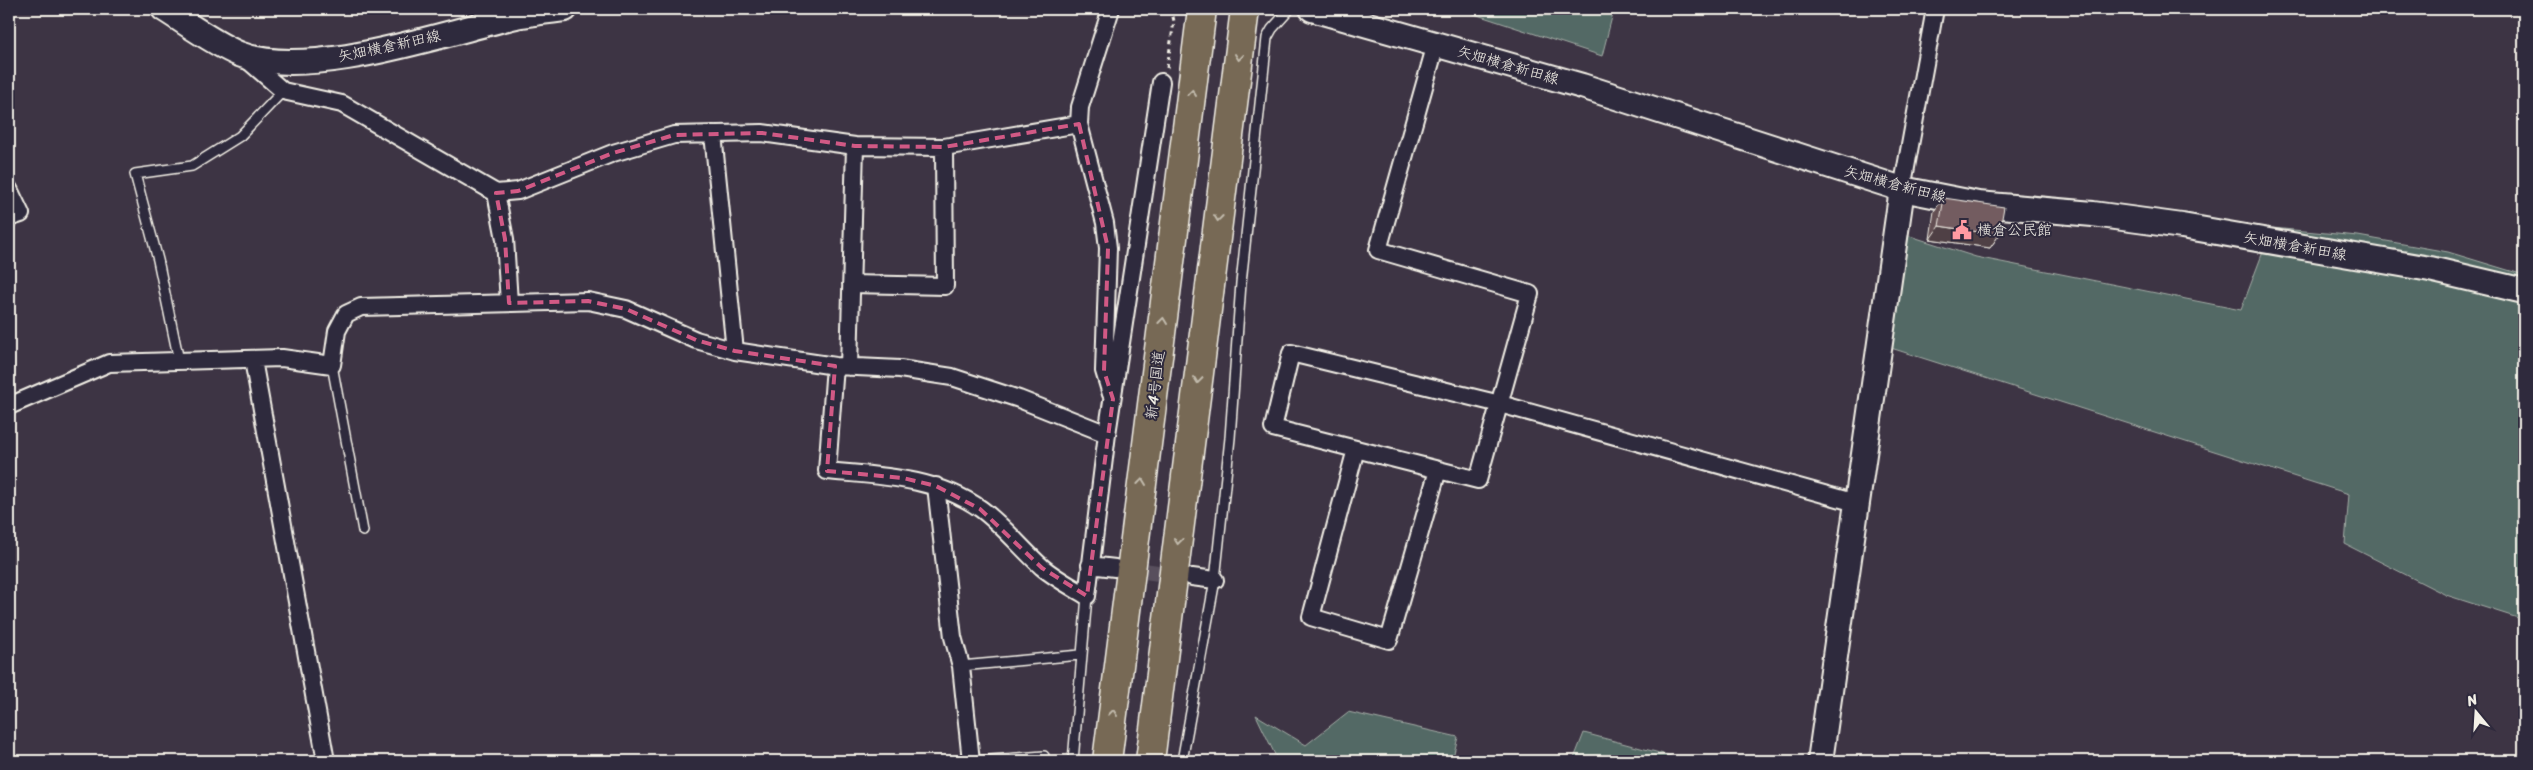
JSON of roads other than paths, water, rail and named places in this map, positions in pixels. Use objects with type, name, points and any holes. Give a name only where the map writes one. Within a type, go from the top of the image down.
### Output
[{"type":"highway","name":"新4号国道","points":[[1107,761],[1202,9]]},
{"type":"highway","points":[[1150,761],[1245,9]]},
{"type":"main road","name":"矢畑横倉新田線","points":[[164,9],[211,39],[240,54],[282,61],[358,55],[518,16],[565,9]]},
{"type":"main road","name":"矢畑横倉新田線","points":[[1312,9],[1582,86],[1902,189],[1978,204],[2093,214],[2182,226],[2430,269],[2524,291]]},
{"type":"main road","points":[[1820,761],[1902,189]]},
{"type":"street","points":[[1111,9],[1080,107],[1079,124],[1105,223],[1108,248],[1104,371],[1113,398]]},
{"type":"street","points":[[1902,189],[1935,9]]},
{"type":"street","points":[[1436,44],[1378,250],[1530,294],[1500,404],[1478,480],[1274,428],[1291,353],[1500,404],[1856,503]]},
{"type":"street","points":[[240,54],[283,91],[342,104],[496,193],[518,191],[613,153],[674,135],[762,133],[856,146],[944,147],[1079,124]]},
{"type":"street","points":[[856,146],[851,284],[842,366],[827,471],[903,478],[936,486],[980,509],[1014,537],[1042,568],[1087,596],[1107,434],[1161,82]]},
{"type":"street","points":[[713,134],[735,351]]},
{"type":"street","points":[[851,284],[945,286],[944,147]]},
{"type":"street","points":[[9,189],[21,214],[9,218]]},
{"type":"street","points":[[496,193],[504,238],[509,303]]},
{"type":"street","points":[[9,406],[109,363],[282,358],[332,365],[338,331],[346,314],[362,307],[588,301],[626,309],[696,340],[735,351],[842,366],[900,369],[952,378],[1020,399],[1107,434]]},
{"type":"street","points":[[253,360],[326,761]]},
{"type":"street","points":[[1356,449],[1311,617],[1389,640],[1438,470]]},
{"type":"street","points":[[936,486],[953,637],[961,666],[971,761]]},
{"type":"street","points":[[1090,565],[1116,568]]},
{"type":"street","points":[[1192,577],[1215,580]]},
{"type":"lane","points":[[1182,761],[1215,580],[1230,438],[1242,273],[1267,38],[1272,28],[1290,9]]},
{"type":"lane","points":[[179,361],[158,260],[135,174],[192,166],[240,136],[283,91]]},
{"type":"lane","points":[[332,365],[362,531]]},
{"type":"lane","points":[[1073,761],[1080,654],[1087,596]]},
{"type":"lane","points":[[961,666],[1080,654]]},
{"type":"lane","points":[[978,761],[1044,756]]},
{"type":"tunnel","points":[[1123,568],[1180,576]]},
{"type":"place","name":"横倉公民館","points":[[1962,230]]}]
